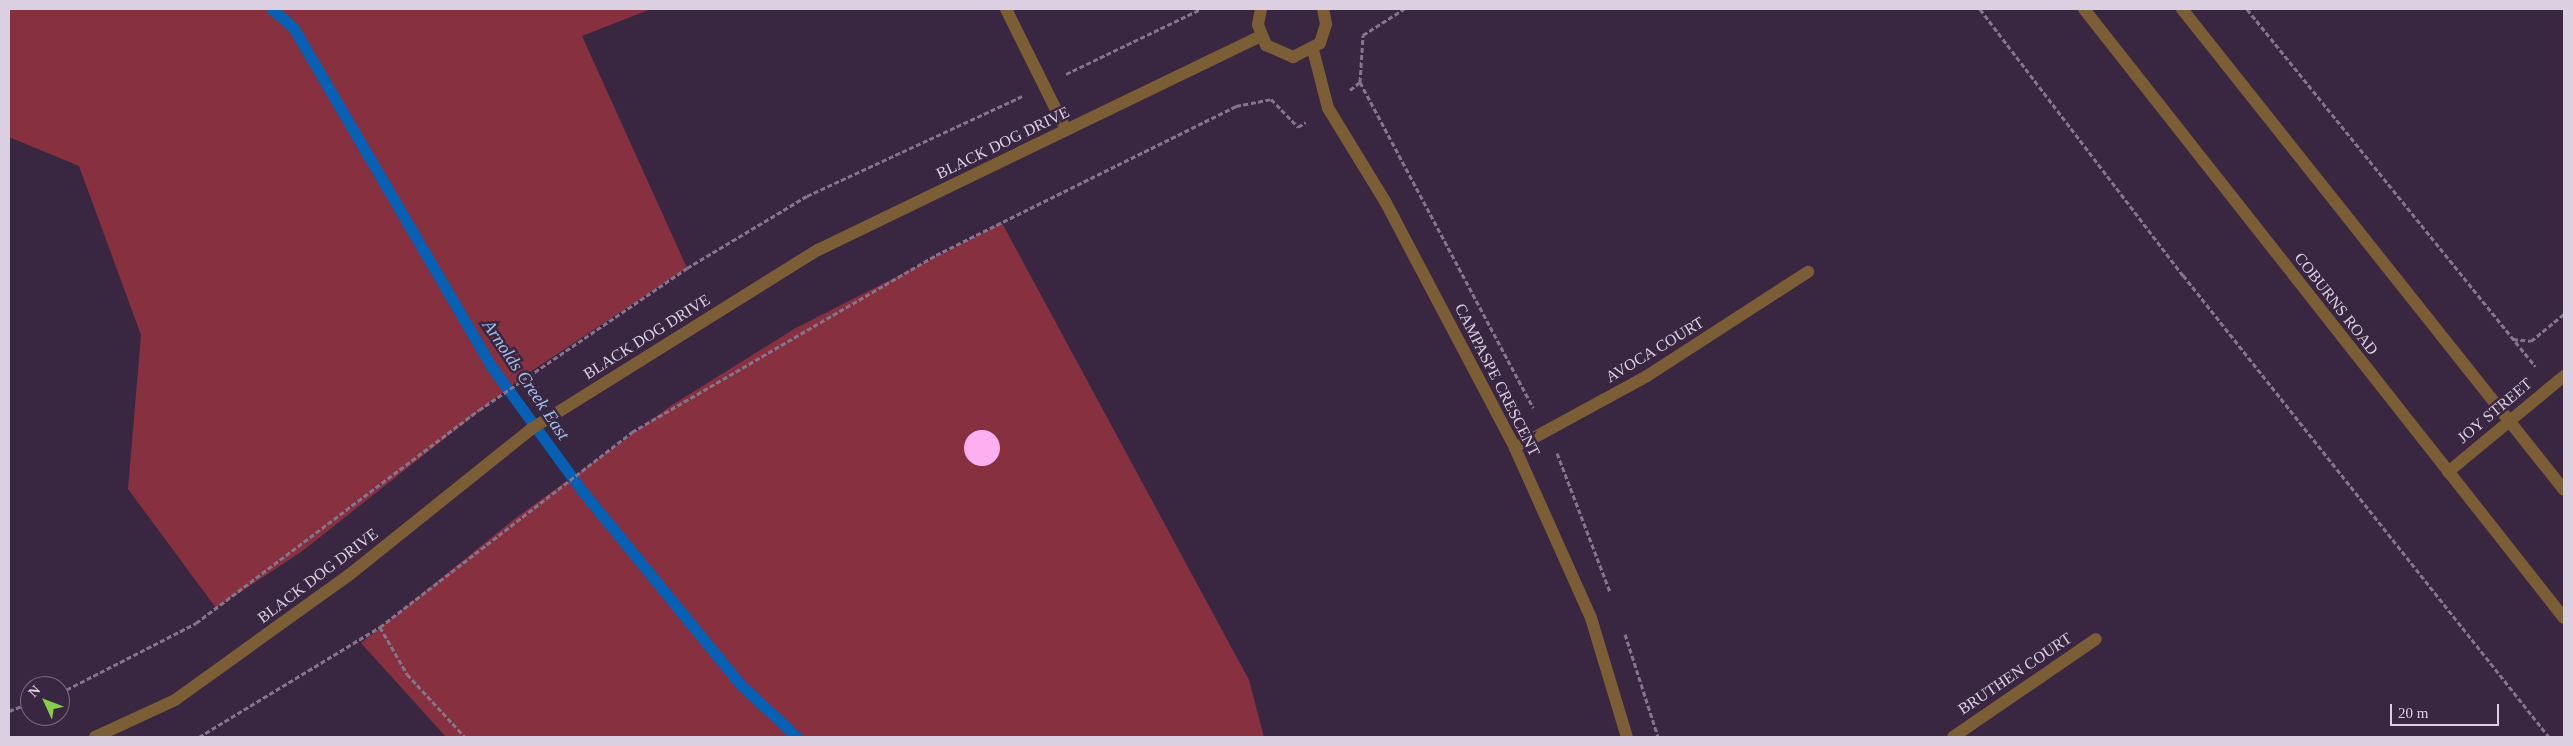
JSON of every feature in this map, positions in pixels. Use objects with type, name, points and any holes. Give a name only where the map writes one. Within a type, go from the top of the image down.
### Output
[{"type":"street","points":[[1006,9],[1066,130]]},
{"type":"street","points":[[1261,9],[1260,36],[1283,56],[1313,50],[1325,34],[1323,9]]},
{"type":"street","name":"COBURNS ROAD","points":[[2084,9],[2564,618]]},
{"type":"street","points":[[2182,9],[2564,490]]},
{"type":"street","name":"BLACK DOG DRIVE","points":[[94,737],[175,700],[349,576],[484,468],[574,401],[818,250],[1260,36]]},
{"type":"street","name":"CAMPASPE CRESCENT","points":[[1313,50],[1328,108],[1386,203],[1515,448],[1591,618],[1627,737]]},
{"type":"street","name":"AVOCA COURT","points":[[1515,448],[1647,376],[1808,272]]},
{"type":"street","name":"JOY STREET","points":[[2448,472],[2508,420],[2564,376]]},
{"type":"street","name":"BRUTHEN COURT","points":[[1953,737],[2096,639]]},
{"type":"path","points":[[70,688],[196,623],[529,375],[662,284],[807,196],[1201,9]]},
{"type":"path","points":[[199,737],[380,627],[632,432],[936,255],[1236,106],[1271,99],[1298,127],[1328,108],[1360,82],[1363,35],[1404,9]]},
{"type":"path","points":[[1980,9],[2183,275],[2549,737]]},
{"type":"path","points":[[2247,9],[2551,386]]},
{"type":"path","points":[[2513,339],[2531,341],[2564,314]]},
{"type":"path","points":[[380,627],[407,674],[465,737]]},
{"type":"shaded area","points":[[9,9],[651,9],[582,36],[687,268],[524,376],[301,552],[216,608],[128,489],[141,335],[79,166],[9,137]]},
{"type":"shaded area","points":[[1002,223],[1249,680],[1264,737],[446,737],[361,643],[513,520],[672,405],[794,329]]},
{"type":"building","points":[[982,430],[995,435],[1000,448],[995,461],[982,466],[969,461],[964,448],[969,435]]},
{"type":"waterway","name":"Arnolds Creek East","points":[[272,9],[293,27],[491,366],[583,492],[741,685],[797,737]]}]
